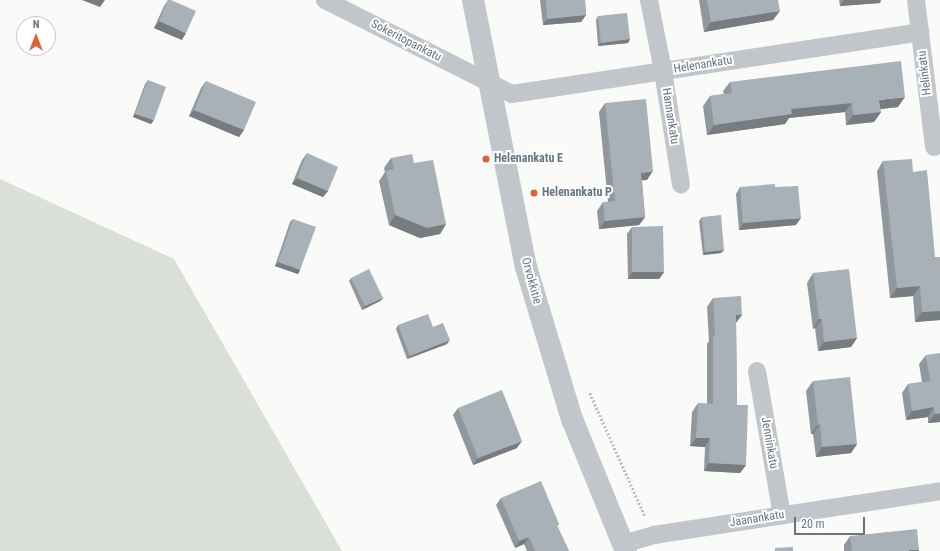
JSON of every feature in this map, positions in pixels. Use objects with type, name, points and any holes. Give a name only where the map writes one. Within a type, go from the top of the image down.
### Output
[{"type":"street","name":"Sokeritopankatu","points":[[325,0],[488,81]]},
{"type":"street","name":"Orvokkitie","points":[[473,0],[526,267],[572,419],[624,548]]},
{"type":"street","name":"Hannankatu","points":[[649,0],[663,71],[681,185]]},
{"type":"street","name":"Helinkatu","points":[[916,0],[934,147]]},
{"type":"street","name":"Helenankatu","points":[[488,81],[512,94],[920,32]]},
{"type":"street","name":"Jenninkatu","points":[[756,371],[782,515]]},
{"type":"street","name":"Jaanankatu","points":[[624,548],[654,535],[940,491]]},
{"type":"path","points":[[589,390],[654,535]]},
{"type":"shaded area","points":[[0,179],[174,259],[342,551],[0,551]]},
{"type":"building","points":[[168,0],[196,11],[186,33],[159,21]]},
{"type":"building","points":[[546,0],[585,0],[586,15],[547,19]]},
{"type":"building","points":[[707,0],[778,0],[780,11],[711,22]]},
{"type":"building","points":[[627,13],[630,39],[601,43],[598,16]]},
{"type":"building","points":[[901,61],[905,97],[879,100],[881,112],[853,115],[852,103],[791,109],[792,114],[714,125],[710,96],[732,93],[730,82]]},
{"type":"building","points":[[148,80],[166,87],[154,120],[135,114]]},
{"type":"building","points":[[206,81],[256,102],[244,130],[194,110]]},
{"type":"building","points":[[646,99],[653,171],[641,173],[645,217],[605,221],[603,202],[615,201],[605,103]]},
{"type":"building","points":[[307,153],[338,167],[328,191],[297,178]]},
{"type":"building","points":[[412,154],[414,163],[433,160],[446,224],[427,228],[395,215],[386,171],[394,169],[391,158]]},
{"type":"building","points":[[912,159],[913,172],[927,170],[935,257],[940,257],[940,311],[922,312],[920,286],[897,288],[883,161]]},
{"type":"building","points":[[775,184],[775,187],[798,186],[801,218],[743,223],[740,187]]},
{"type":"building","points":[[721,215],[724,250],[705,252],[702,217]]},
{"type":"building","points":[[293,219],[316,227],[300,270],[278,262]]},
{"type":"building","points":[[663,226],[664,272],[632,272],[632,227]]},
{"type":"building","points":[[369,269],[383,298],[365,306],[351,278]]},
{"type":"building","points":[[849,269],[857,338],[824,342],[822,319],[819,319],[813,273]]},
{"type":"building","points":[[741,296],[742,315],[736,315],[737,405],[748,405],[746,465],[709,463],[710,438],[696,438],[698,403],[713,404],[713,336],[715,336],[713,298]]},
{"type":"building","points":[[428,314],[433,327],[443,323],[450,340],[410,356],[398,325]]},
{"type":"building","points":[[940,353],[940,413],[935,414],[934,407],[912,411],[908,384],[930,381],[926,355]]},
{"type":"building","points":[[850,377],[857,444],[822,447],[813,381]]},
{"type":"building","points":[[502,390],[522,441],[478,458],[458,408]]},
{"type":"building","points":[[541,481],[559,524],[557,525],[569,551],[535,551],[529,537],[519,541],[501,498]]},
{"type":"building","points":[[917,529],[919,550],[852,551],[850,536]]},
{"type":"building","points":[[793,547],[793,551],[775,551],[775,548]]},
{"type":"place","name":"Helenankatu E","points":[[486,159]]},
{"type":"place","name":"Helenankatu P","points":[[534,193]]}]
